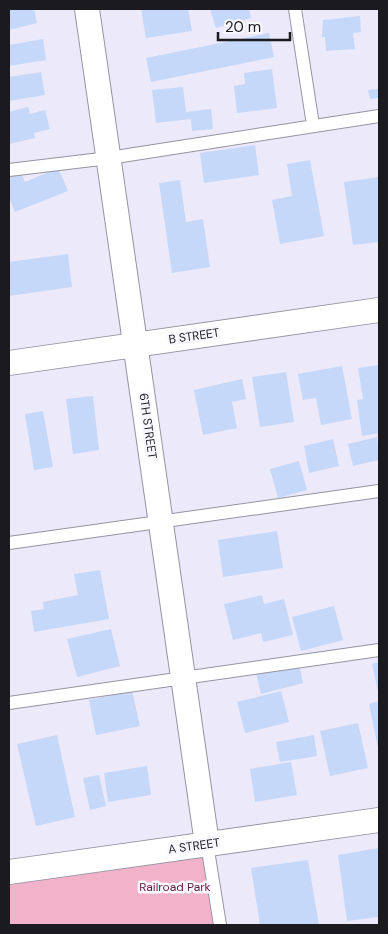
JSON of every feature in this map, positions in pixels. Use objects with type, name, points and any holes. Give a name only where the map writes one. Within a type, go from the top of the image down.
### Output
[{"type":"street","name":"6TH STREET","points":[[87,9],[207,844]]},
{"type":"street","name":"B STREET","points":[[9,363],[379,310]]},
{"type":"street","name":"A STREET","points":[[9,872],[379,820]]},
{"type":"lane","points":[[296,9],[313,125]]},
{"type":"lane","points":[[9,170],[109,158],[379,116]]},
{"type":"lane","points":[[9,543],[379,491]]},
{"type":"lane","points":[[9,703],[379,650]]},
{"type":"lane","points":[[207,844],[220,925]]},
{"type":"green space","name":"Railroad Park","points":[[207,844],[220,925],[9,925],[9,872]]},
{"type":"building","points":[[9,9],[34,9],[37,23],[9,30]]},
{"type":"building","points":[[141,9],[188,9],[192,31],[146,38]]},
{"type":"building","points":[[210,9],[249,9],[251,18],[216,28]]},
{"type":"building","points":[[360,16],[361,32],[353,33],[355,49],[326,51],[325,37],[322,37],[323,20]]},
{"type":"building","points":[[269,33],[274,57],[151,82],[146,58]]},
{"type":"building","points":[[43,39],[46,60],[9,66],[9,45]]},
{"type":"building","points":[[272,69],[277,108],[237,113],[234,86],[245,84],[244,73]]},
{"type":"building","points":[[41,72],[45,95],[9,101],[9,77]]},
{"type":"building","points":[[183,87],[186,112],[211,109],[213,129],[192,131],[191,119],[156,123],[152,90]]},
{"type":"building","points":[[378,89],[379,98],[370,99],[368,90]]},
{"type":"building","points":[[28,107],[30,114],[45,110],[50,129],[34,133],[35,138],[9,144],[9,112]]},
{"type":"building","points":[[255,145],[259,175],[204,183],[200,153]]},
{"type":"building","points":[[310,160],[324,236],[280,244],[272,200],[292,196],[287,164]]},
{"type":"building","points":[[58,168],[68,191],[15,212],[9,197],[9,174],[20,170],[25,182]]},
{"type":"building","points":[[379,177],[379,242],[353,245],[344,182]]},
{"type":"building","points":[[180,180],[186,222],[203,219],[210,267],[172,273],[159,183]]},
{"type":"building","points":[[68,254],[72,287],[9,296],[9,262]]},
{"type":"building","points":[[379,365],[379,433],[362,436],[357,400],[363,399],[358,368]]},
{"type":"building","points":[[342,366],[352,419],[321,425],[316,398],[303,400],[298,374]]},
{"type":"building","points":[[286,372],[294,422],[260,427],[252,377]]},
{"type":"building","points":[[242,379],[246,399],[232,402],[237,428],[203,435],[194,390]]},
{"type":"building","points":[[93,396],[99,450],[73,454],[66,399]]},
{"type":"building","points":[[43,411],[53,467],[34,470],[25,414]]},
{"type":"building","points":[[377,437],[379,460],[353,466],[348,444]]},
{"type":"building","points":[[333,439],[339,466],[309,473],[304,446]]},
{"type":"building","points":[[299,461],[307,490],[278,498],[270,469]]},
{"type":"building","points":[[277,531],[283,568],[223,577],[218,540]]},
{"type":"building","points":[[100,570],[109,619],[34,632],[31,611],[44,609],[43,602],[78,595],[74,574]]},
{"type":"building","points":[[262,595],[264,604],[284,599],[293,635],[263,642],[261,633],[233,640],[224,604]]},
{"type":"building","points":[[334,606],[343,640],[301,651],[292,617]]},
{"type":"building","points":[[111,629],[120,666],[77,677],[67,639]]},
{"type":"building","points":[[379,662],[379,691],[378,691],[372,664]]},
{"type":"building","points":[[299,663],[303,683],[261,694],[256,673]]},
{"type":"building","points":[[132,691],[140,726],[96,735],[89,700]]},
{"type":"building","points":[[281,691],[289,722],[245,733],[237,702]]},
{"type":"building","points":[[379,701],[379,748],[378,748],[369,704]]},
{"type":"building","points":[[358,723],[368,768],[330,776],[320,731]]},
{"type":"building","points":[[57,735],[75,817],[36,826],[17,744]]},
{"type":"building","points":[[314,735],[317,756],[280,762],[276,742]]},
{"type":"building","points":[[291,762],[297,795],[255,802],[250,769]]},
{"type":"building","points":[[147,766],[151,795],[108,802],[104,773]]},
{"type":"building","points":[[99,775],[106,806],[90,810],[83,778]]},
{"type":"building","points":[[379,848],[379,917],[347,921],[338,855]]},
{"type":"building","points":[[308,860],[319,925],[260,925],[251,868]]}]
